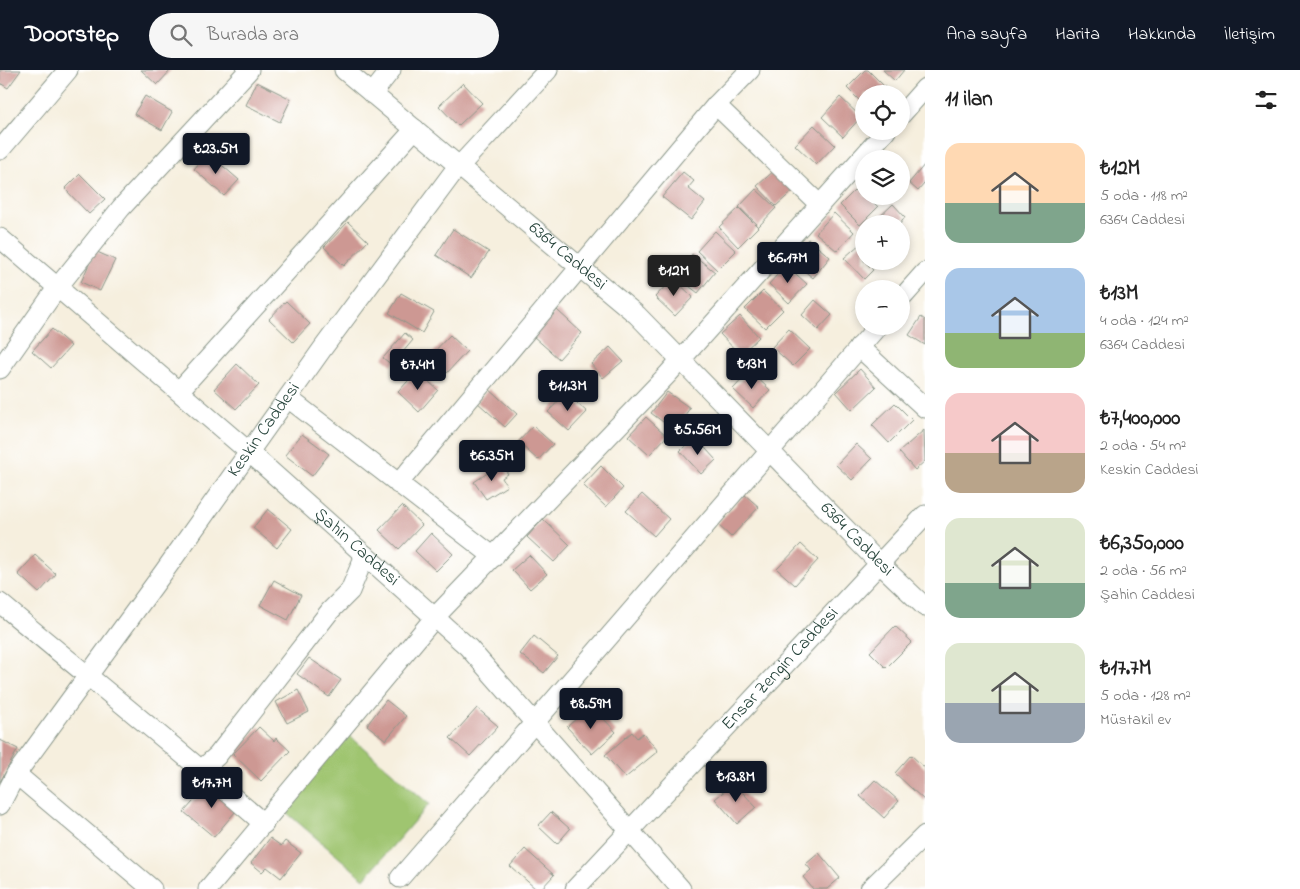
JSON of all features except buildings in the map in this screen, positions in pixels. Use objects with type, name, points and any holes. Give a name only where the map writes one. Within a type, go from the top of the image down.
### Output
[{"type":"street","points":[[0,150],[68,70]]},
{"type":"street","points":[[0,369],[57,288],[121,208],[249,70]]},
{"type":"street","name":"6364 Caddesi","points":[[344,70],[637,315],[880,564],[925,607]]},
{"type":"street","points":[[372,94],[391,70]]},
{"type":"street","name":"Keskin Caddesi","points":[[0,805],[16,774],[323,348],[459,166],[548,70]]},
{"type":"street","points":[[398,484],[716,105],[750,70]]},
{"type":"street","points":[[910,105],[925,88]]},
{"type":"street","points":[[716,105],[820,204]]},
{"type":"street","points":[[179,391],[415,130]]},
{"type":"street","points":[[208,889],[435,617],[681,359],[878,140]]},
{"type":"street","name":"Şahin Caddesi","points":[[0,238],[249,452],[468,647],[680,889]]},
{"type":"street","points":[[910,289],[925,272]]},
{"type":"street","points":[[400,878],[526,735],[534,722],[870,335]]},
{"type":"street","points":[[859,347],[925,408]]},
{"type":"street","points":[[288,398],[494,557]]},
{"type":"street","name":"Ensar Zengin Caddesi","points":[[574,889],[925,515]]},
{"type":"street","points":[[202,769],[217,756],[330,611],[350,592],[365,555]]},
{"type":"street","points":[[0,603],[87,677],[202,769],[264,824]]},
{"type":"street","points":[[16,774],[152,889]]},
{"type":"street","points":[[870,889],[891,882],[925,835]]},
{"type":"green space","points":[[344,731],[429,804],[364,879],[279,806]]}]
